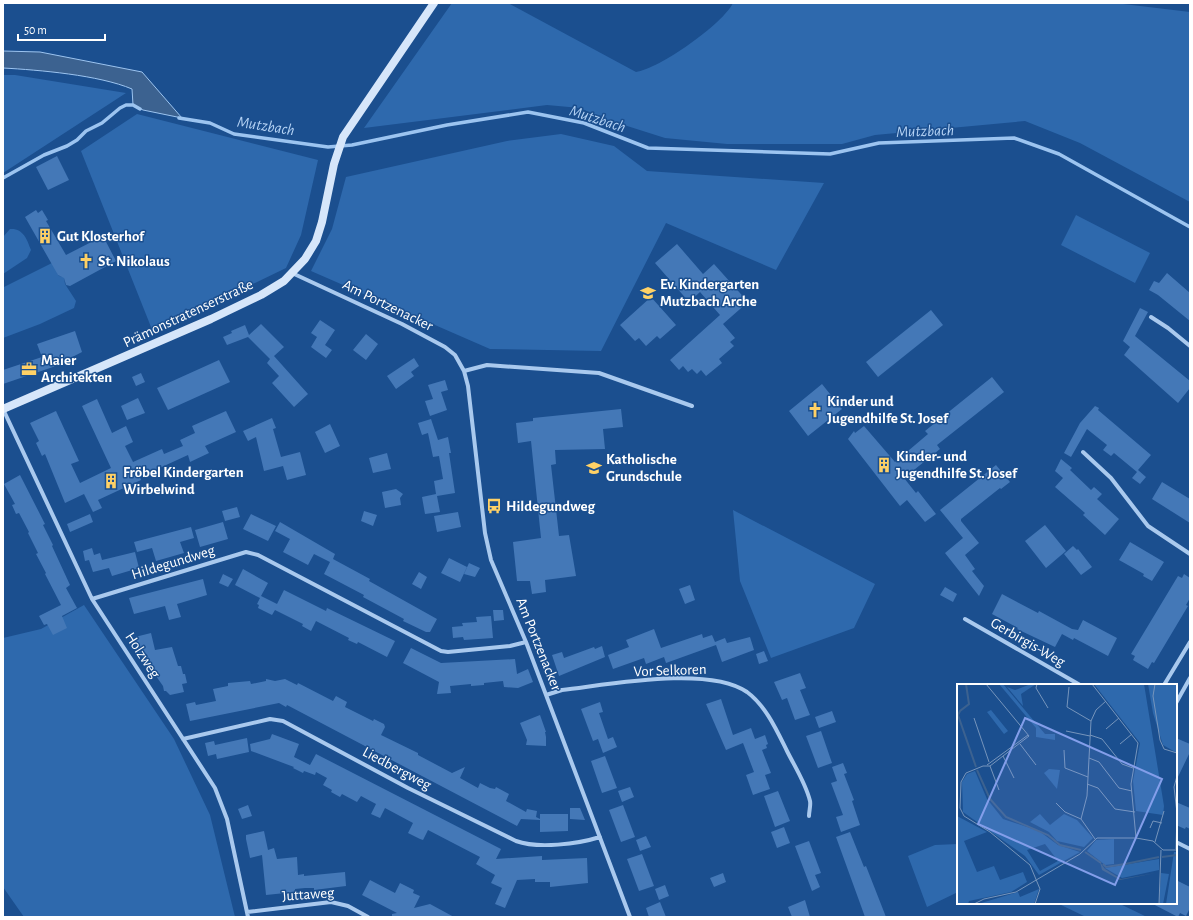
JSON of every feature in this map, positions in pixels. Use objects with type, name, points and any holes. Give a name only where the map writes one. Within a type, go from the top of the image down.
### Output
[{"type":"main road","name":"Prämonstratenserstraße","points":[[3,409],[133,354],[261,295],[284,281],[305,259],[316,241],[322,222],[334,164],[341,141],[358,112],[434,3]]},
{"type":"street","name":"Am Portzenacker","points":[[292,273],[402,324],[445,347],[455,355],[464,371],[468,386],[487,548],[526,642],[630,917]]},
{"type":"street","points":[[1151,317],[1168,328],[1190,346]]},
{"type":"street","points":[[464,371],[487,365],[600,373],[692,406]]},
{"type":"street","name":"Holzweg","points":[[3,409],[92,599],[214,788],[226,819],[247,915]]},
{"type":"street","points":[[1083,452],[1111,478],[1148,526],[1190,554]]},
{"type":"street","name":"Hildegundweg","points":[[92,599],[246,552],[258,555],[441,651],[448,652],[510,646],[526,642]]},
{"type":"street","name":"Gerbirgis-Weg","points":[[965,619],[1078,684]]},
{"type":"street","points":[[1165,684],[1190,642]]},
{"type":"street","points":[[1177,701],[1190,678]]},
{"type":"street","name":"Vor Selkoren","points":[[546,695],[562,690],[658,680],[697,679],[721,682],[746,692],[759,704],[773,723],[806,789],[811,802],[809,816]]},
{"type":"street","name":"Liedbergweg","points":[[183,739],[270,719],[283,721],[408,788],[516,841],[530,845],[584,842],[600,837]]},
{"type":"street","points":[[1177,842],[1190,849]]},
{"type":"street","name":"Juttaweg","points":[[247,915],[331,902],[348,906],[368,917]]},
{"type":"shaded area","points":[[452,3],[508,3],[636,72],[659,63],[689,44],[717,22],[727,12],[733,3],[1115,3],[1190,12],[1190,202],[1080,143],[1025,121],[875,135],[842,144],[727,144],[665,138],[602,118],[580,108],[547,105],[364,128]]},
{"type":"shaded area","points":[[3,51],[40,52],[142,72],[182,118],[143,110],[133,105],[132,89],[118,84],[69,74],[3,68]]},
{"type":"shaded area","points":[[3,75],[15,75],[126,93],[3,173]]},
{"type":"shaded area","points":[[137,114],[318,160],[301,235],[286,268],[153,332],[81,151]]},
{"type":"shaded area","points":[[561,134],[614,146],[647,171],[824,183],[776,270],[666,223],[601,351],[490,349],[311,271],[332,229],[346,177],[507,141]]},
{"type":"shaded area","points":[[1076,215],[1150,253],[1135,283],[1061,245]]},
{"type":"shaded area","points":[[10,229],[18,230],[24,235],[31,250],[27,258],[3,274],[3,237]]},
{"type":"shaded area","points":[[56,261],[57,273],[59,276],[64,277],[65,284],[76,301],[74,308],[40,324],[3,338],[4,287]]},
{"type":"shaded area","points":[[733,510],[875,584],[854,628],[771,658],[740,581]]},
{"type":"shaded area","points":[[84,605],[174,739],[210,815],[235,917],[24,917],[3,887],[3,638],[41,629]]},
{"type":"shaded area","points":[[957,844],[957,892],[927,907],[908,856],[935,845]]},
{"type":"shaded area","points":[[1059,904],[1120,904],[1147,917],[1086,917]]},
{"type":"building","points":[[57,156],[69,180],[48,190],[36,167]]},
{"type":"building","name":"St. Nikolaus","points":[[36,210],[38,213],[42,210],[48,220],[46,221],[66,255],[103,236],[116,261],[70,286],[66,285],[64,278],[58,275],[25,217]]},
{"type":"building","points":[[677,244],[703,274],[714,264],[748,302],[723,324],[735,338],[730,342],[734,346],[719,359],[722,363],[706,376],[701,370],[697,374],[692,369],[688,372],[683,366],[679,370],[670,360],[720,315],[700,292],[689,302],[655,263]]},
{"type":"building","points":[[1167,273],[1190,293],[1190,321],[1158,295],[1149,290],[1154,281],[1159,283]]},
{"type":"building","points":[[651,297],[676,325],[660,339],[657,336],[646,346],[639,338],[635,341],[620,325]]},
{"type":"building","points":[[1140,308],[1148,312],[1135,336],[1190,381],[1190,388],[1178,403],[1124,355],[1130,347],[1123,341]]},
{"type":"building","points":[[931,310],[943,325],[878,377],[866,362]]},
{"type":"building","points":[[320,320],[335,330],[325,345],[332,350],[326,358],[311,347],[317,337],[311,333]]},
{"type":"building","points":[[261,324],[284,347],[274,356],[308,394],[294,407],[272,383],[279,376],[267,363],[270,359],[248,337],[227,345],[223,337],[232,333],[231,331],[245,325],[249,335]]},
{"type":"building","points":[[75,331],[82,352],[53,367],[3,384],[3,370],[42,357],[37,344]]},
{"type":"building","points":[[366,334],[378,344],[366,360],[353,350]]},
{"type":"building","points":[[414,358],[419,366],[411,372],[414,376],[396,389],[387,376]]},
{"type":"building","points":[[219,360],[230,382],[168,410],[157,388]]},
{"type":"building","points":[[141,373],[145,382],[136,386],[132,377]]},
{"type":"building","points":[[992,377],[1004,392],[937,445],[940,449],[904,478],[916,493],[918,491],[936,514],[925,522],[907,500],[900,506],[848,439],[854,431],[855,433],[864,426],[895,462],[928,434],[925,431]]},
{"type":"building","points":[[445,380],[448,390],[441,392],[447,410],[430,416],[425,401],[433,399],[428,385]]},
{"type":"building","name":"Kinder und Jugendhilfe St. Josef","points":[[822,384],[842,409],[808,436],[789,411]]},
{"type":"building","points":[[138,398],[145,413],[127,420],[121,406]]},
{"type":"building","points":[[97,399],[112,433],[126,426],[133,442],[125,446],[133,462],[162,449],[164,454],[183,446],[180,440],[195,433],[192,426],[226,411],[236,432],[205,446],[209,453],[190,462],[188,455],[140,477],[141,480],[98,500],[102,508],[93,512],[84,494],[65,503],[45,454],[42,456],[36,443],[39,441],[30,423],[56,411],[79,461],[71,464],[80,483],[111,468],[82,406]]},
{"type":"building","points":[[1095,406],[1151,455],[1138,470],[1146,477],[1140,484],[1132,478],[1137,472],[1114,453],[1111,456],[1103,450],[1107,445],[1087,429],[1071,457],[1064,453],[1080,423]]},
{"type":"building","points":[[621,409],[623,427],[603,429],[605,449],[555,450],[556,464],[551,465],[559,536],[569,535],[576,576],[545,580],[546,592],[532,594],[530,581],[517,581],[513,542],[541,538],[531,441],[518,443],[516,423],[533,421],[533,418]]},
{"type":"building","points":[[272,418],[276,428],[273,429],[281,457],[300,452],[306,475],[287,480],[283,466],[264,471],[256,437],[248,441],[243,431]]},
{"type":"building","points":[[431,419],[438,440],[448,437],[455,493],[437,496],[440,512],[425,514],[422,497],[436,494],[434,481],[443,479],[439,456],[433,457],[428,433],[422,435],[418,423]]},
{"type":"building","points":[[330,424],[340,446],[325,453],[315,432]]},
{"type":"building","points":[[387,453],[391,469],[373,473],[369,458]]},
{"type":"building","points":[[1061,459],[1072,468],[1070,470],[1091,490],[1094,487],[1102,494],[1097,499],[1119,519],[1105,535],[1083,515],[1085,513],[1055,487],[1063,478],[1055,471]]},
{"type":"building","points":[[996,465],[1010,482],[1001,489],[1000,488],[961,519],[979,543],[965,555],[975,569],[972,571],[984,586],[979,596],[945,553],[963,538],[940,510]]},
{"type":"building","points":[[20,475],[45,524],[43,525],[70,585],[66,588],[77,608],[62,616],[67,628],[53,635],[47,624],[44,625],[39,616],[61,605],[36,554],[38,553],[28,533],[29,532],[19,513],[16,514],[12,505],[15,504],[4,484]]},
{"type":"building","points":[[1162,482],[1190,499],[1190,523],[1152,499]]},
{"type":"building","points":[[396,489],[403,494],[400,498],[401,505],[385,508],[382,492]]},
{"type":"building","points":[[237,507],[240,517],[225,521],[222,511]]},
{"type":"building","points":[[364,511],[377,515],[373,526],[361,521]]},
{"type":"building","points":[[458,512],[461,527],[437,532],[434,516]]},
{"type":"building","points":[[90,514],[93,522],[70,532],[67,524]]},
{"type":"building","points":[[251,514],[276,526],[268,541],[243,529]]},
{"type":"building","points":[[223,522],[228,539],[200,547],[195,530]]},
{"type":"building","points":[[280,522],[335,554],[333,559],[437,619],[430,632],[426,632],[403,621],[404,619],[363,597],[364,595],[324,574],[330,562],[314,554],[308,565],[283,552],[290,539],[275,531]]},
{"type":"building","points":[[1045,525],[1066,551],[1046,568],[1025,541]]},
{"type":"building","points":[[191,527],[194,538],[180,542],[184,553],[156,561],[152,548],[137,552],[134,542]]},
{"type":"building","points":[[1130,542],[1164,562],[1152,581],[1143,576],[1144,574],[1119,560]]},
{"type":"building","points":[[1073,546],[1077,550],[1078,549],[1092,567],[1081,575],[1064,554]]},
{"type":"building","points":[[92,548],[94,555],[100,553],[102,560],[135,552],[139,568],[112,576],[109,568],[93,572],[89,560],[85,561],[83,551]]},
{"type":"building","points":[[449,558],[467,567],[460,582],[441,573]]},
{"type":"building","points":[[469,563],[480,568],[475,577],[464,574]]},
{"type":"building","points":[[243,569],[268,583],[261,596],[277,604],[284,590],[326,611],[327,608],[395,641],[387,657],[358,642],[357,644],[348,640],[349,638],[316,621],[311,631],[302,626],[303,624],[275,610],[272,615],[258,608],[259,605],[257,604],[260,598],[235,585]]},
{"type":"building","points":[[419,572],[427,577],[421,589],[412,584]]},
{"type":"building","points":[[223,574],[233,579],[228,587],[219,583]]},
{"type":"building","points":[[1184,574],[1190,578],[1190,598],[1186,605],[1188,606],[1154,663],[1152,662],[1148,669],[1133,660],[1135,656],[1131,654],[1178,576],[1182,578]]},
{"type":"building","points":[[203,579],[207,595],[177,604],[181,617],[169,620],[165,606],[134,614],[129,598]]},
{"type":"building","points":[[690,585],[695,600],[685,604],[679,589]]},
{"type":"building","points":[[945,587],[957,594],[953,602],[940,595]]},
{"type":"building","points":[[1002,594],[1038,613],[1039,611],[1072,629],[1078,630],[1083,620],[1117,638],[1108,656],[1074,638],[1073,640],[1062,634],[1055,647],[1017,629],[1018,628],[992,614]]},
{"type":"building","points":[[493,610],[503,610],[504,620],[494,621]]},
{"type":"building","points":[[491,616],[493,638],[464,640],[463,637],[453,638],[452,627],[463,626],[462,623],[477,622],[476,617]]},
{"type":"building","points":[[654,629],[661,648],[702,634],[703,638],[712,635],[715,642],[725,638],[727,643],[750,637],[754,650],[722,662],[716,645],[666,663],[664,657],[646,664],[644,658],[613,669],[608,655],[629,647],[626,640]]},
{"type":"building","points":[[151,633],[155,650],[172,647],[178,666],[181,666],[183,674],[185,674],[187,683],[182,684],[184,692],[170,695],[164,691],[163,686],[139,652],[135,637]]},
{"type":"building","points":[[602,646],[605,657],[559,676],[552,655],[562,652],[564,658],[594,647],[595,649]]},
{"type":"building","points":[[411,648],[441,663],[515,659],[517,674],[528,669],[533,682],[518,688],[504,687],[503,681],[484,683],[484,685],[471,686],[471,684],[450,686],[451,693],[437,694],[439,682],[403,663]]},
{"type":"building","points":[[764,651],[768,661],[759,664],[756,654]]},
{"type":"building","points":[[800,673],[806,688],[800,690],[810,715],[795,720],[787,698],[782,700],[774,682]]},
{"type":"building","points":[[266,679],[275,681],[285,679],[297,685],[298,683],[333,701],[336,696],[347,702],[345,707],[373,721],[374,719],[384,724],[385,727],[381,735],[418,753],[418,755],[452,773],[465,767],[460,778],[478,788],[480,783],[490,788],[495,789],[496,787],[509,794],[506,801],[526,812],[527,809],[537,811],[536,817],[540,819],[540,814],[568,814],[568,831],[540,832],[540,820],[521,819],[517,826],[287,705],[286,707],[279,703],[190,721],[186,704],[195,702],[196,705],[216,701],[213,689],[228,686],[228,683],[250,681],[251,684],[266,681]]},
{"type":"building","points":[[721,699],[733,735],[751,728],[755,739],[765,735],[768,744],[766,745],[767,748],[762,750],[771,773],[765,775],[770,789],[753,795],[746,775],[754,772],[743,743],[726,750],[706,704]]},
{"type":"building","points":[[600,702],[603,712],[599,713],[608,739],[613,737],[617,747],[603,753],[598,739],[593,741],[581,709]]},
{"type":"building","points":[[832,711],[836,722],[819,728],[815,717]]},
{"type":"building","points":[[540,715],[546,732],[546,746],[526,745],[527,740],[520,723]]},
{"type":"building","points":[[821,731],[832,763],[818,768],[806,736]]},
{"type":"building","points":[[272,734],[299,744],[294,757],[310,765],[316,754],[501,849],[496,859],[542,856],[542,860],[587,858],[588,883],[550,887],[550,882],[535,882],[535,879],[517,880],[505,908],[495,904],[502,888],[491,883],[495,875],[476,864],[480,857],[428,830],[423,840],[420,839],[408,833],[413,823],[385,808],[380,818],[371,814],[376,804],[361,796],[357,802],[342,794],[340,797],[323,785],[327,778],[316,772],[315,775],[304,771],[303,773],[293,768],[294,767],[251,751],[250,744],[270,739]]},
{"type":"building","points":[[247,738],[249,752],[217,759],[216,754],[208,756],[205,743],[214,741],[215,745]]},
{"type":"building","points":[[1177,738],[1190,744],[1190,752],[1177,779]]},
{"type":"building","points":[[605,756],[617,788],[602,793],[591,761]]},
{"type":"building","points":[[843,763],[847,773],[844,774],[854,800],[852,801],[860,825],[841,832],[836,817],[843,815],[831,783],[837,781],[832,767]]},
{"type":"building","points":[[630,787],[634,797],[622,802],[618,791]]},
{"type":"building","points":[[778,791],[790,821],[775,827],[764,796]]},
{"type":"building","points":[[1177,802],[1190,808],[1190,829],[1186,827],[1185,829],[1177,825]]},
{"type":"building","points":[[248,805],[252,816],[242,819],[238,809]]},
{"type":"building","points":[[623,805],[635,837],[621,842],[609,810]]},
{"type":"building","points":[[570,808],[580,808],[585,820],[570,819]]},
{"type":"building","points":[[784,827],[790,843],[777,848],[771,832]]},
{"type":"building","points":[[264,831],[268,850],[274,848],[277,859],[297,857],[298,875],[304,874],[304,876],[345,872],[346,886],[314,890],[314,888],[295,889],[295,892],[266,895],[262,855],[250,858],[246,839],[246,835]]},
{"type":"building","points":[[850,832],[864,867],[866,866],[886,917],[865,917],[836,837]]},
{"type":"building","points":[[646,836],[651,847],[640,851],[636,840]]},
{"type":"building","points":[[809,841],[821,873],[815,875],[820,887],[812,891],[795,846]]},
{"type":"building","points":[[642,854],[654,886],[639,891],[627,859]]},
{"type":"building","points":[[723,873],[726,882],[714,887],[710,878]]},
{"type":"building","points":[[370,880],[395,893],[400,883],[414,890],[413,893],[420,896],[414,908],[430,904],[454,917],[392,917],[392,914],[397,913],[362,895]]},
{"type":"building","points":[[1177,880],[1190,887],[1190,908],[1186,916],[1180,913],[1178,917],[1153,904],[1177,904]]},
{"type":"building","points":[[665,885],[669,896],[659,900],[655,889]]},
{"type":"building","points":[[805,900],[810,917],[792,917],[788,907]]},
{"type":"building","points":[[660,902],[666,917],[649,917],[646,908]]},
{"type":"waterway","name":"Mutzbach","points":[[3,178],[44,155],[67,146],[77,140],[86,131],[102,123],[120,108],[126,105],[133,105],[140,109]]},
{"type":"waterway","name":"Mutzbach","points":[[179,118],[210,123],[234,134],[328,147],[352,145],[447,125],[528,112],[584,123],[648,148],[830,154],[879,143],[1014,138],[1059,154],[1190,227]]},
{"type":"place","name":"Gut Klosterhof","points":[[45,236]]},
{"type":"place","name":"St. Nikolaus","points":[[86,261]]},
{"type":"place","name":"Ev. Kindergarten Mutzbach Arche","points":[[648,293]]},
{"type":"place","name":"Maier Architekten","points":[[29,369]]},
{"type":"place","name":"Kinder und Jugendhilfe St. Josef","points":[[815,410]]},
{"type":"place","name":"Kinder- und Jugendhilfe St. Josef","points":[[884,465]]},
{"type":"place","name":"Katholische Grundschule","points":[[594,468]]},
{"type":"place","name":"Fröbel Kindergarten Wirbelwind","points":[[111,481]]},
{"type":"place","name":"Hildegundweg","points":[[494,506]]}]
